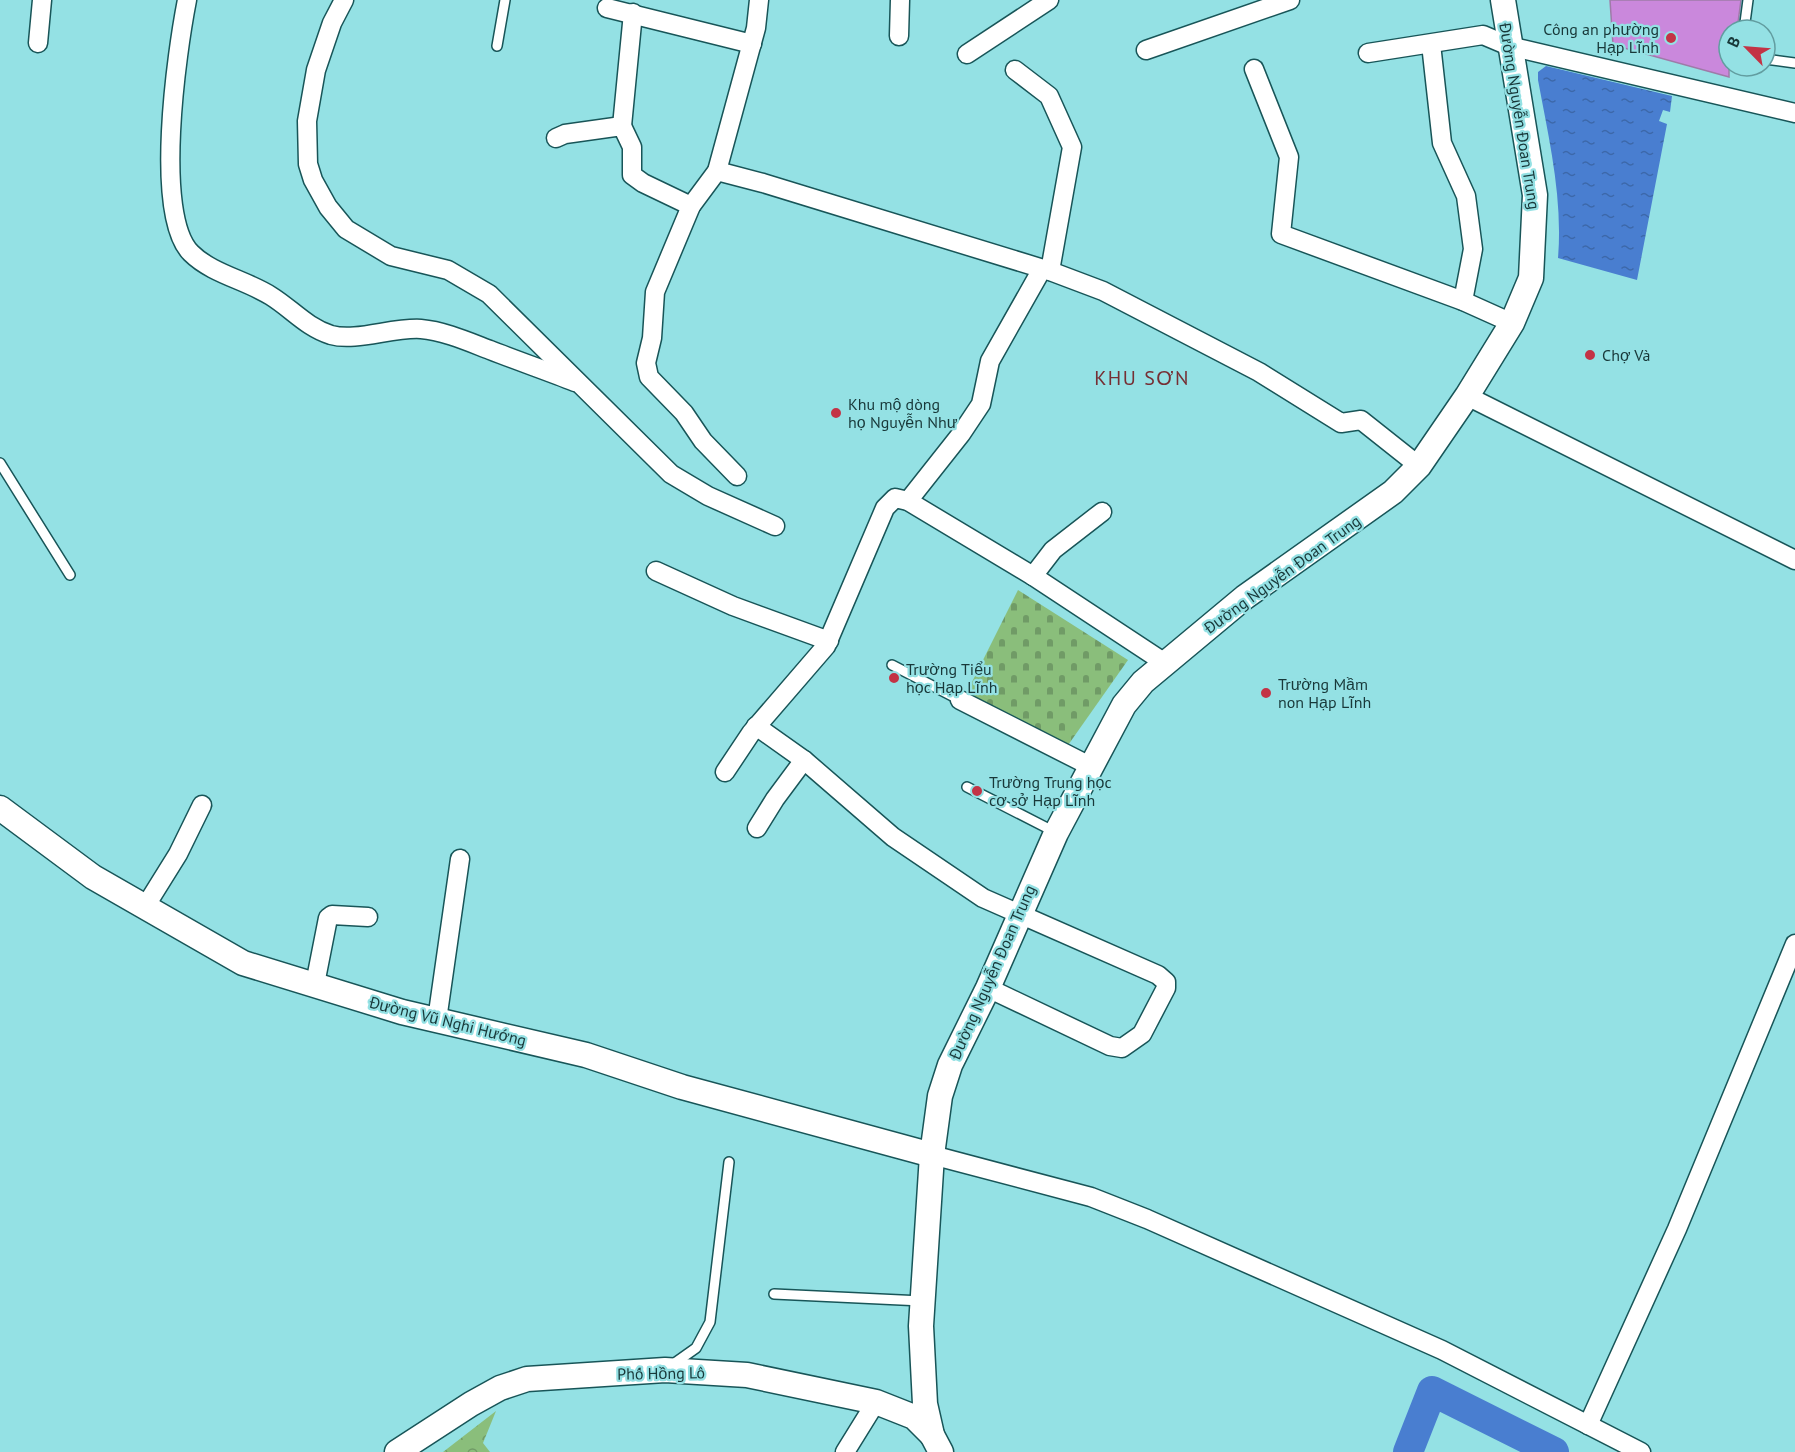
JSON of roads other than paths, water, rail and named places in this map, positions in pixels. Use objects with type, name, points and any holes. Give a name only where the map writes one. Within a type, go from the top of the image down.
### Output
[{"type":"street","points":[[38,43],[42,0]]},
{"type":"street","points":[[187,0],[174,105],[170,189],[179,234],[190,252],[202,262],[270,295],[312,328],[334,336],[352,336],[398,329],[424,329],[473,344],[580,384]]},
{"type":"street","points":[[344,0],[323,46],[316,70],[307,121],[308,164],[320,196],[346,229],[391,256],[448,270],[489,294],[670,474],[716,500],[775,526]]},
{"type":"street","points":[[737,476],[703,441],[684,413],[649,376],[646,363],[653,328],[655,292],[691,206],[717,171],[752,44],[759,0]]},
{"type":"street","points":[[900,0],[900,36]]},
{"type":"street","points":[[968,54],[1049,0]]},
{"type":"street","points":[[1146,50],[1290,0]]},
{"type":"street","name":"Đường Nguyễn Đoan Trung","points":[[936,1444],[925,1404],[922,1301],[932,1155],[943,1082],[988,988],[1018,914],[1090,766],[1124,705],[1143,682],[1245,597],[1373,509],[1419,466],[1467,396],[1512,323],[1531,278],[1536,219],[1535,195],[1503,0]]},
{"type":"street","points":[[608,8],[752,44]]},
{"type":"street","points":[[633,13],[622,126],[632,147],[632,175],[643,183],[691,206]]},
{"type":"street","points":[[1368,54],[1483,35],[1509,46],[1795,113]]},
{"type":"street","points":[[1431,44],[1442,143],[1466,196],[1473,249],[1464,301]]},
{"type":"street","points":[[1254,69],[1288,157],[1281,234],[1464,301],[1512,323]]},
{"type":"street","points":[[908,501],[961,434],[981,404],[990,361],[1046,270],[1072,147],[1048,96],[1015,70]]},
{"type":"street","points":[[556,138],[565,134],[622,126]]},
{"type":"street","points":[[717,171],[1046,270],[1103,291],[1248,366],[1341,423],[1361,420],[1419,466]]},
{"type":"street","points":[[1467,396],[1795,560]]},
{"type":"street","points":[[725,772],[756,726],[829,641],[885,508],[895,498],[908,501],[1033,576],[1165,663]]},
{"type":"street","points":[[1033,576],[1053,550],[1102,512]]},
{"type":"street","points":[[656,571],[733,606],[829,641]]},
{"type":"street","points":[[960,700],[1090,766]]},
{"type":"street","points":[[756,726],[804,760],[893,837],[983,898],[1158,975],[1166,982],[1166,988],[1142,1035],[1122,1048],[1110,1046],[988,988]]},
{"type":"street","points":[[757,828],[804,760]]},
{"type":"street","points":[[145,907],[178,854],[202,806]]},
{"type":"street","name":"Đường Vũ Nghi Hướng","points":[[0,808],[93,877],[243,963],[437,1020],[586,1055],[682,1087],[932,1155]]},
{"type":"street","points":[[437,1020],[460,859]]},
{"type":"street","points":[[315,984],[328,918],[332,915],[368,917]]},
{"type":"street","points":[[1588,1425],[1677,1229],[1795,944]]},
{"type":"street","points":[[932,1155],[1091,1197],[1147,1219],[1443,1350],[1641,1452]]},
{"type":"street","name":"Phố Hồng Lô","points":[[397,1452],[471,1404],[500,1388],[527,1379],[665,1370],[747,1375],[876,1402],[914,1417],[936,1444]]},
{"type":"street","points":[[845,1452],[876,1402]]},
{"type":"lane","points":[[496,46],[506,0]]},
{"type":"lane","points":[[1746,18],[1748,0]]},
{"type":"lane","points":[[1777,61],[1795,63]]},
{"type":"lane","points":[[0,463],[70,576]]},
{"type":"lane","points":[[892,665],[960,700]]},
{"type":"lane","points":[[967,787],[1056,833]]},
{"type":"lane","points":[[665,1370],[696,1348],[710,1322],[729,1162]]},
{"type":"lane","points":[[774,1294],[922,1301]]},
{"type":"water","points":[[1546,66],[1672,96],[1670,112],[1663,110],[1659,121],[1667,124],[1637,280],[1558,258],[1557,191],[1538,80],[1538,72]]},
{"type":"waterway","points":[[1408,1452],[1432,1391],[1554,1452]]},
{"type":"place","name":"Công an phường Hạp Lĩnh","points":[[1671,38]]},
{"type":"place","name":"Chợ Và","points":[[1590,355]]},
{"type":"place","name":"Khu mộ dòng họ Nguyễn Như","points":[[836,413]]},
{"type":"place","name":"Trường Tiểu học Hạp Lĩnh","points":[[894,678]]},
{"type":"place","name":"Trường Mầm non Hạp Lĩnh","points":[[1266,693]]},
{"type":"place","name":"Trường Trung học cơ sở Hạp Lĩnh","points":[[977,791]]},
{"type":"district","name":"KHU SƠN","points":[[1142,378]]}]
